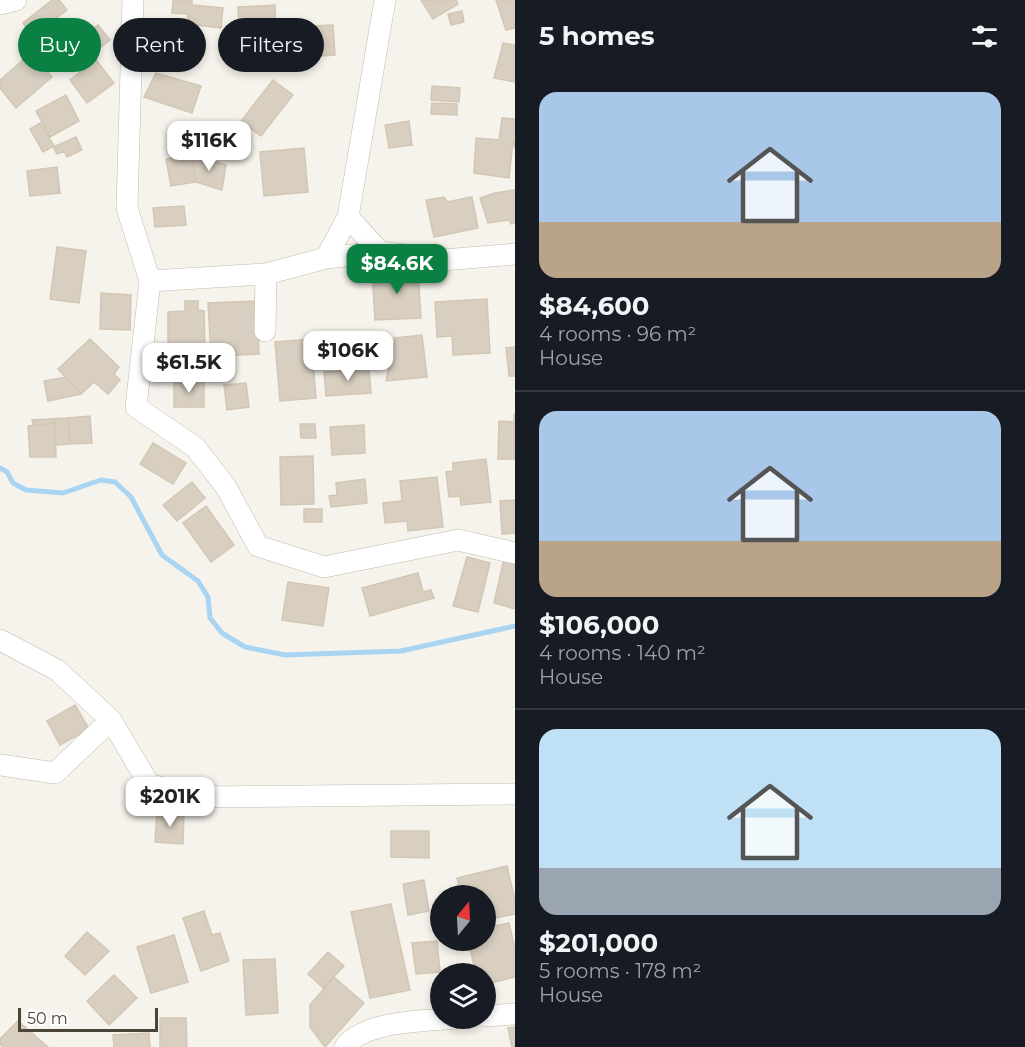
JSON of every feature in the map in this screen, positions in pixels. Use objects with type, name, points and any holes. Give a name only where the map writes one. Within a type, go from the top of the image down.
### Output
[{"type":"street","points":[[0,4],[16,0]]},
{"type":"street","points":[[326,258],[348,217],[385,0]]},
{"type":"street","points":[[129,1],[127,208],[150,281],[136,407],[195,447],[226,487],[258,546],[324,567],[458,540],[515,553]]},
{"type":"street","points":[[348,217],[380,252]]},
{"type":"street","points":[[150,281],[266,274],[326,258],[380,252],[443,260],[515,254]]},
{"type":"street","points":[[265,331],[266,274]]},
{"type":"street","points":[[0,640],[57,670],[111,720],[149,784],[191,797],[515,794]]},
{"type":"street","points":[[0,765],[55,773],[111,720]]},
{"type":"street","points":[[496,1015],[515,1014]]},
{"type":"street","points":[[345,1047],[351,1038],[388,1024],[430,1020]]},
{"type":"building","points":[[52,0],[59,0],[67,10],[57,18],[29,18]]},
{"type":"building","points":[[173,0],[192,0],[192,5],[223,8],[222,18],[218,18],[218,28],[206,26],[206,18],[188,18],[188,14],[172,13]]},
{"type":"building","points":[[421,0],[456,0],[458,4],[433,19]]},
{"type":"building","points":[[496,0],[515,0],[515,28],[506,30]]},
{"type":"building","points":[[275,5],[275,18],[238,18],[238,7]]},
{"type":"building","points":[[462,11],[464,22],[451,25],[448,14]]},
{"type":"building","points":[[324,25],[333,25],[335,55],[324,56]]},
{"type":"building","points":[[101,29],[110,40],[101,47]]},
{"type":"building","points":[[503,43],[515,45],[515,82],[494,78]]},
{"type":"building","points":[[18,64],[18,72],[48,72],[52,77],[16,108],[0,88],[0,80]]},
{"type":"building","points":[[101,66],[114,83],[87,103],[70,80],[80,72],[101,72]]},
{"type":"building","points":[[156,73],[201,86],[192,113],[144,97]]},
{"type":"building","points":[[273,80],[293,95],[261,136],[241,121]]},
{"type":"building","points":[[432,86],[460,88],[459,102],[431,100]]},
{"type":"building","points":[[66,95],[79,121],[50,137],[36,111]]},
{"type":"building","points":[[432,103],[457,104],[457,115],[431,114]]},
{"type":"building","points":[[502,118],[515,119],[515,149],[513,141],[509,178],[474,173],[476,138],[499,140]]},
{"type":"building","points":[[409,121],[412,145],[389,148],[385,125]]},
{"type":"building","points":[[40,123],[54,146],[43,152],[30,129]]},
{"type":"building","points":[[76,137],[82,150],[67,157],[64,151],[57,154],[53,147]]},
{"type":"building","points":[[304,148],[308,192],[264,196],[260,152]]},
{"type":"building","points":[[192,155],[226,165],[222,190],[196,182]]},
{"type":"building","points":[[192,155],[196,182],[171,186],[166,159]]},
{"type":"building","points":[[57,167],[60,193],[30,196],[27,171]]},
{"type":"building","points":[[515,190],[515,223],[511,224],[509,220],[488,223],[480,198]]},
{"type":"building","points":[[444,197],[447,202],[472,197],[478,228],[434,237],[426,200]]},
{"type":"building","points":[[184,206],[186,225],[155,227],[153,208]]},
{"type":"building","points":[[57,247],[86,251],[79,303],[50,299]]},
{"type":"building","points":[[418,269],[421,318],[375,320],[372,272]]},
{"type":"building","points":[[101,293],[131,295],[130,330],[100,329]]},
{"type":"building","points":[[487,299],[490,353],[453,355],[452,336],[437,337],[435,302]]},
{"type":"building","points":[[185,301],[198,301],[198,310],[204,311],[205,350],[168,350],[168,312],[185,311]]},
{"type":"building","points":[[257,301],[259,354],[211,356],[208,303]]},
{"type":"building","points":[[422,335],[427,377],[386,381],[395,338]]},
{"type":"building","points":[[90,339],[119,367],[114,374],[120,380],[108,394],[94,382],[81,394],[58,369]]},
{"type":"building","points":[[311,339],[316,398],[280,401],[275,342]]},
{"type":"building","points":[[515,347],[515,376],[509,376],[506,348]]},
{"type":"building","points":[[369,369],[371,393],[326,396],[324,372]]},
{"type":"building","points":[[66,377],[81,394],[48,401],[44,381]]},
{"type":"building","points":[[174,380],[204,380],[204,407],[174,407]]},
{"type":"building","points":[[246,383],[249,407],[227,410],[224,385]]},
{"type":"building","points":[[514,414],[515,459],[498,459],[499,421],[514,422]]},
{"type":"building","points":[[90,416],[92,443],[70,444],[68,418]]},
{"type":"building","points":[[68,418],[70,444],[55,445],[55,423],[33,425],[32,420]]},
{"type":"building","points":[[55,423],[56,457],[30,457],[28,426]]},
{"type":"building","points":[[300,424],[315,424],[316,438],[301,438]]},
{"type":"building","points":[[364,425],[365,453],[332,455],[330,427]]},
{"type":"building","points":[[153,443],[186,463],[173,484],[140,464]]},
{"type":"building","points":[[313,456],[314,504],[281,505],[280,457]]},
{"type":"building","points":[[486,459],[491,502],[461,505],[460,496],[449,497],[446,472],[453,471],[453,463]]},
{"type":"building","points":[[437,477],[443,527],[408,531],[407,521],[385,523],[383,503],[402,501],[400,481]]},
{"type":"building","points":[[365,479],[367,503],[331,507],[329,496],[337,495],[336,483]]},
{"type":"building","points":[[192,482],[205,498],[177,521],[163,505]]},
{"type":"building","points":[[515,500],[515,533],[502,534],[500,501]]},
{"type":"building","points":[[206,506],[234,545],[211,562],[183,523]]},
{"type":"building","points":[[304,509],[322,509],[322,522],[304,522]]},
{"type":"building","points":[[467,557],[490,563],[478,612],[453,606]]},
{"type":"building","points":[[504,559],[515,562],[515,609],[494,603]]},
{"type":"building","points":[[418,573],[423,592],[431,590],[434,598],[370,616],[362,588]]},
{"type":"building","points":[[288,582],[329,588],[323,626],[282,620]]},
{"type":"building","points":[[75,705],[89,729],[60,745],[47,721]]},
{"type":"building","points":[[157,812],[184,814],[183,844],[155,842]]},
{"type":"building","points":[[391,831],[429,831],[429,858],[391,857]]},
{"type":"building","points":[[507,866],[515,900],[515,914],[496,918],[496,885],[459,885],[457,878]]},
{"type":"building","points":[[424,880],[429,911],[408,915],[403,884]]},
{"type":"building","points":[[391,904],[410,990],[370,998],[351,912]]},
{"type":"building","points":[[204,911],[212,935],[220,933],[229,961],[201,971],[183,918]]},
{"type":"building","points":[[509,923],[515,949],[515,977],[496,982],[496,963],[473,963],[471,951],[496,951],[496,926]]},
{"type":"building","points":[[87,932],[109,951],[85,975],[65,956]]},
{"type":"building","points":[[174,935],[188,982],[151,993],[137,947]]},
{"type":"building","points":[[430,942],[430,951],[438,951],[439,963],[430,963],[430,973],[416,974],[412,943]]},
{"type":"building","points":[[328,952],[344,966],[323,988],[308,974]]},
{"type":"building","points":[[275,959],[278,1013],[246,1015],[243,960]]},
{"type":"building","points":[[114,975],[137,998],[109,1025],[87,1001]]},
{"type":"building","points":[[334,977],[364,1003],[325,1047],[310,1027],[310,1005]]},
{"type":"building","points":[[160,1018],[186,1018],[187,1047],[160,1047]]},
{"type":"building","points":[[18,1021],[48,1047],[3,1047],[0,1039]]},
{"type":"building","points":[[515,1027],[515,1047],[512,1047],[508,1028]]},
{"type":"building","points":[[149,1033],[150,1047],[114,1047],[113,1035]]},
{"type":"waterway","points":[[0,468],[7,472],[13,483],[26,490],[63,493],[101,480],[115,482],[131,497],[162,555],[198,581],[208,597],[210,618],[222,633],[245,647],[285,655],[401,651],[515,626]]}]
